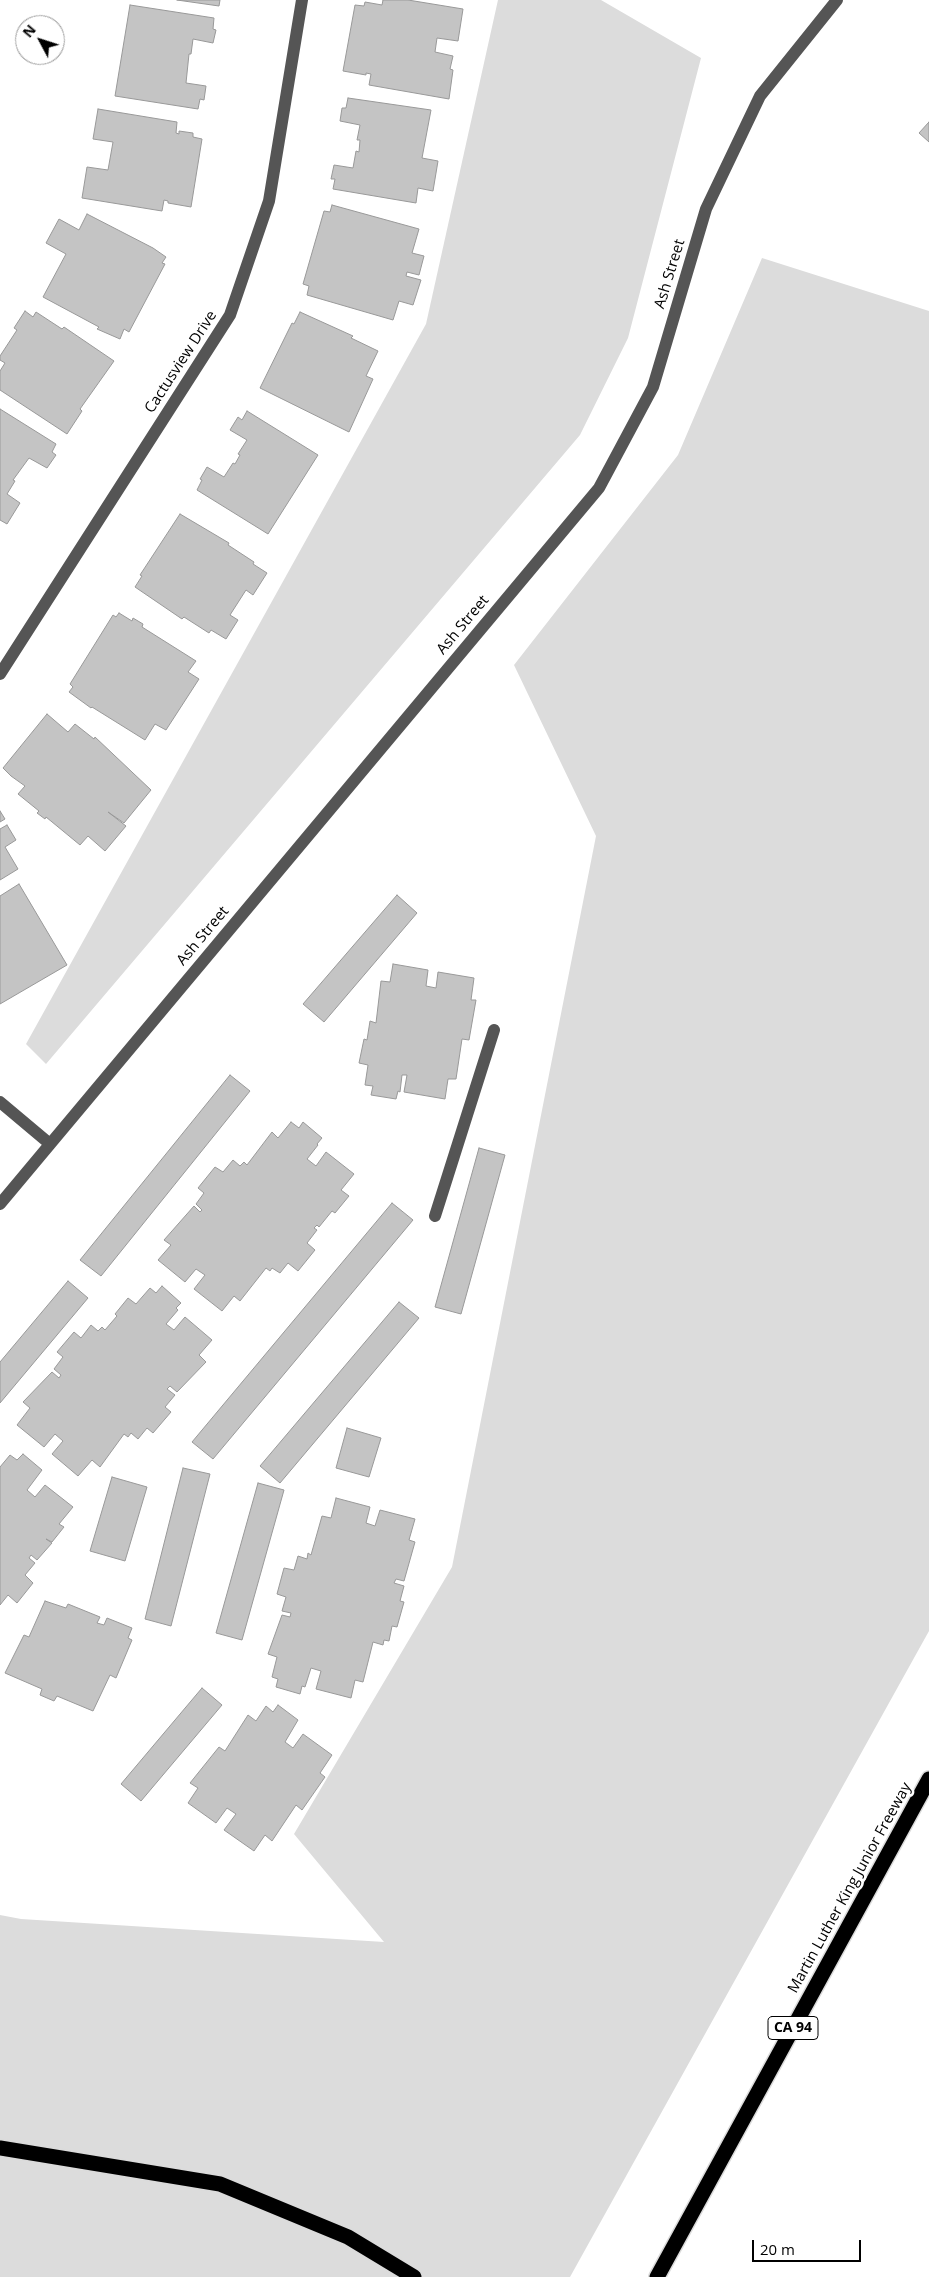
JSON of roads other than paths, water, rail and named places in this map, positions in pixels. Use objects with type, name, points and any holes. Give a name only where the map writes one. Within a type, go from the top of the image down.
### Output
[{"type":"highway","name":"Martin Luther King Junior Freeway","points":[[657,2277],[929,1779]]},
{"type":"highway","points":[[0,2148],[220,2184],[348,2237],[414,2277]]},
{"type":"street","name":"Cactusview Drive","points":[[0,674],[230,316],[269,201],[302,0]]},
{"type":"street","name":"Ash Street","points":[[0,1204],[599,488],[653,387],[706,209],[760,96],[837,0]]},
{"type":"street","points":[[435,1216],[494,1030]]},
{"type":"street","points":[[0,1102],[50,1144]]}]
